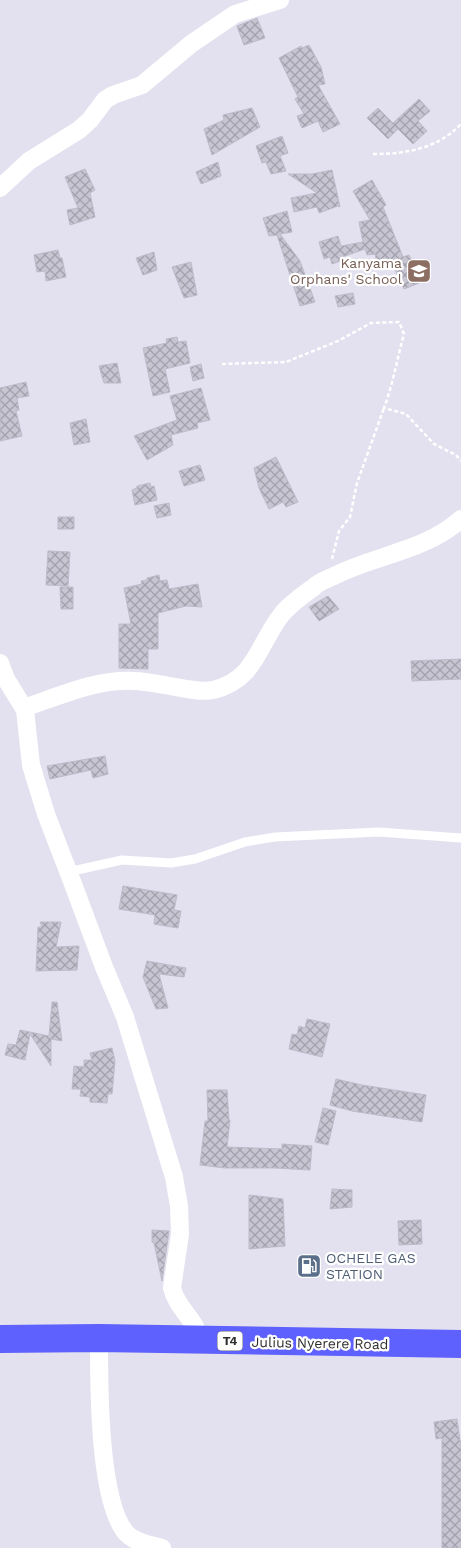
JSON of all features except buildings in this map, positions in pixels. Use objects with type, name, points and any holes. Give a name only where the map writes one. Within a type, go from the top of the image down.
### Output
[{"type":"highway","name":"Julius Nyerere Road","points":[[0,1339],[99,1338],[461,1344]]},
{"type":"street","points":[[0,188],[30,161],[79,130],[90,120],[105,100],[113,95],[142,85],[191,44],[235,14],[280,0]]},
{"type":"street","points":[[24,708],[96,684],[132,680],[212,691],[235,682],[248,672],[282,614],[315,586],[350,567],[430,540],[454,526],[461,519]]},
{"type":"street","points":[[0,664],[6,679],[24,708],[27,717],[32,765],[46,814],[104,968],[125,1017],[174,1177],[179,1206],[180,1234],[172,1288],[174,1297],[196,1325],[201,1341]]},
{"type":"street","points":[[99,1338],[104,1460],[114,1508],[123,1529],[131,1538],[162,1548]]},
{"type":"lane","points":[[68,872],[122,860],[171,863],[195,859],[245,842],[275,838],[380,832],[461,838]]},
{"type":"path","points":[[373,154],[393,154],[424,148],[440,141],[461,124]]},
{"type":"path","points":[[222,364],[286,362],[338,341],[371,323],[398,322],[404,334],[392,386],[360,474],[350,517],[339,530],[327,579]]},
{"type":"path","points":[[384,408],[406,414],[434,444],[456,455],[461,461]]},
{"type":"place","name":"Kanyama Orphans' School","points":[[419,271]]},
{"type":"place","name":"OCHELE GAS STATION","points":[[309,1266]]}]
